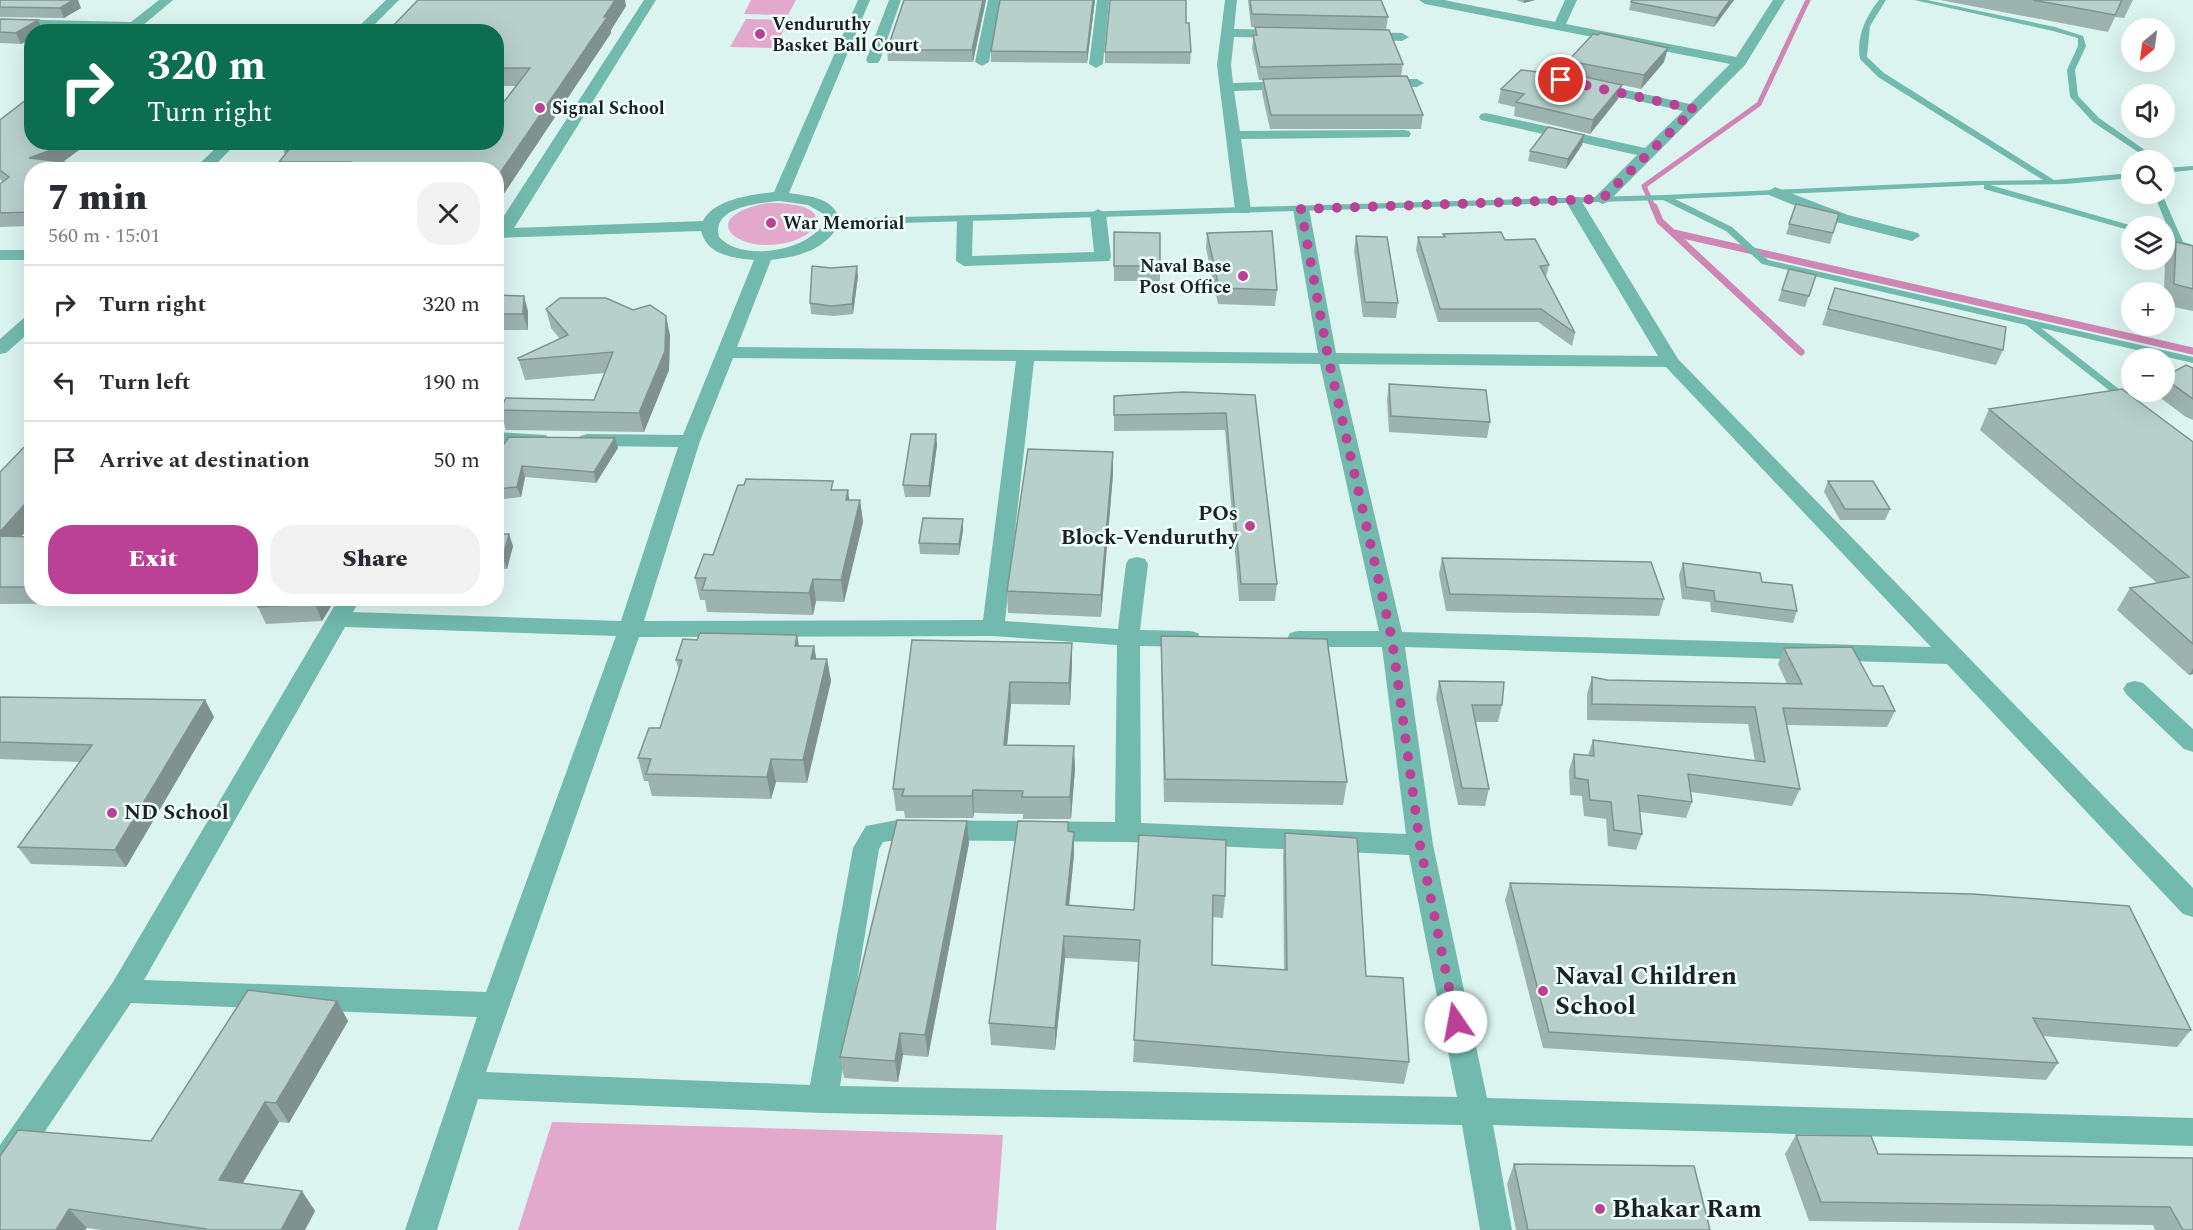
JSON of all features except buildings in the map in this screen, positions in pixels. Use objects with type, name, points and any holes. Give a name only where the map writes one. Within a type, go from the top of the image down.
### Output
[{"type":"street","points":[[136,24],[167,0]]},
{"type":"street","points":[[368,24],[393,0]]},
{"type":"street","points":[[504,225],[650,0]]},
{"type":"street","points":[[780,196],[864,0]]},
{"type":"street","points":[[873,60],[895,0]]},
{"type":"street","points":[[982,62],[994,0]]},
{"type":"street","points":[[1096,64],[1103,0]]},
{"type":"street","points":[[1231,0],[1224,65],[1243,210]]},
{"type":"street","points":[[1425,0],[1740,62]]},
{"type":"street","points":[[1559,27],[1571,0]]},
{"type":"street","points":[[1602,199],[1740,62],[1779,0]]},
{"type":"street","points":[[0,23],[24,24]]},
{"type":"street","points":[[1227,33],[1297,34]]},
{"type":"street","points":[[1344,36],[1402,37]]},
{"type":"street","points":[[1572,82],[1694,109]]},
{"type":"street","points":[[1369,84],[1417,83]]},
{"type":"street","points":[[1227,87],[1310,85]]},
{"type":"street","points":[[1486,117],[1647,153]]},
{"type":"street","points":[[1234,135],[1404,134]]},
{"type":"street","points":[[209,162],[222,150]]},
{"type":"street","points":[[1775,192],[1804,207],[1857,224],[1912,236]]},
{"type":"street","points":[[780,196],[797,197],[819,204],[832,214],[834,222],[825,237],[804,249],[764,256],[744,255],[728,250],[715,244],[709,235],[709,226],[721,212],[742,202],[780,196]]},
{"type":"street","points":[[1573,200],[1671,362],[2193,906]]},
{"type":"street","points":[[1301,209],[1328,357],[1392,639],[1420,845],[1475,1111],[1496,1230]]},
{"type":"street","points":[[965,219],[964,261],[1103,257],[1098,214]]},
{"type":"street","points":[[504,233],[709,226]]},
{"type":"street","points":[[0,255],[24,255]]},
{"type":"street","points":[[421,1230],[467,1085],[630,629],[690,441],[764,256]]},
{"type":"street","points":[[0,349],[24,327]]},
{"type":"street","points":[[727,352],[1671,362]]},
{"type":"street","points":[[993,628],[1026,354]]},
{"type":"street","points":[[504,438],[690,441]]},
{"type":"street","points":[[1128,832],[1128,638],[1137,564]]},
{"type":"street","points":[[0,1172],[123,991],[344,609],[630,629],[993,628],[1128,638],[1212,639]]},
{"type":"street","points":[[1272,639],[1392,639],[1953,656]]},
{"type":"street","points":[[2135,689],[2193,743]]},
{"type":"street","points":[[823,1099],[866,848],[875,833],[897,830],[1128,832],[1420,845]]},
{"type":"street","points":[[123,991],[496,1005]]},
{"type":"street","points":[[467,1085],[823,1099],[1475,1111],[2193,1132]]},
{"type":"lane","points":[[1883,0],[1873,12],[1863,35],[1863,57],[1881,75],[2052,182]]},
{"type":"lane","points":[[1917,0],[2055,29],[2080,37],[2082,46],[2071,70],[2074,97],[2096,120],[2140,150]]},
{"type":"lane","points":[[2175,169],[2193,168]]},
{"type":"lane","points":[[834,222],[1633,198],[1974,183],[2052,182],[2121,176]]},
{"type":"lane","points":[[1974,183],[2121,226]]},
{"type":"lane","points":[[1660,197],[1729,229],[1765,262],[2193,360]]},
{"type":"lane","points":[[2162,204],[2179,243]]},
{"type":"lane","points":[[2175,242],[2193,248]]},
{"type":"lane","points":[[2025,321],[2137,407]]},
{"type":"shaded area","points":[[751,0],[796,0],[788,15],[744,14]]},
{"type":"shaded area","name":"Venduruthy Basket Ball Court","points":[[746,19],[789,20],[774,48],[730,47]]},
{"type":"shaded area","points":[[768,203],[790,204],[807,208],[816,218],[814,228],[793,241],[774,245],[756,244],[741,240],[732,234],[728,226],[732,217],[745,209]]},
{"type":"shaded area","points":[[552,1122],[1003,1135],[996,1230],[518,1230]]},
{"type":"waterway","points":[[1654,209],[1644,186],[1759,104],[1808,0]]},
{"type":"waterway","points":[[1654,207],[1660,221],[1801,352]]},
{"type":"waterway","points":[[1674,233],[2193,351]]},
{"type":"place","name":"Venduruthy Basket Ball Court","points":[[760,34]]},
{"type":"place","name":"Signal School","points":[[540,108]]},
{"type":"place","name":"War Memorial","points":[[771,223]]},
{"type":"place","name":"Naval Base Post Office","points":[[1243,276]]},
{"type":"place","name":"POs Block-Venduruthy","points":[[1250,526]]},
{"type":"place","name":"ND School","points":[[112,813]]},
{"type":"place","name":"Naval Children School","points":[[1543,991]]},
{"type":"place","name":"Bhakar Ram","points":[[1600,1209]]},
{"type":"route","points":[[1456,1022],[1420,845],[1392,639],[1328,357],[1301,209],[1602,199],[1694,109],[1561,80]]}]
